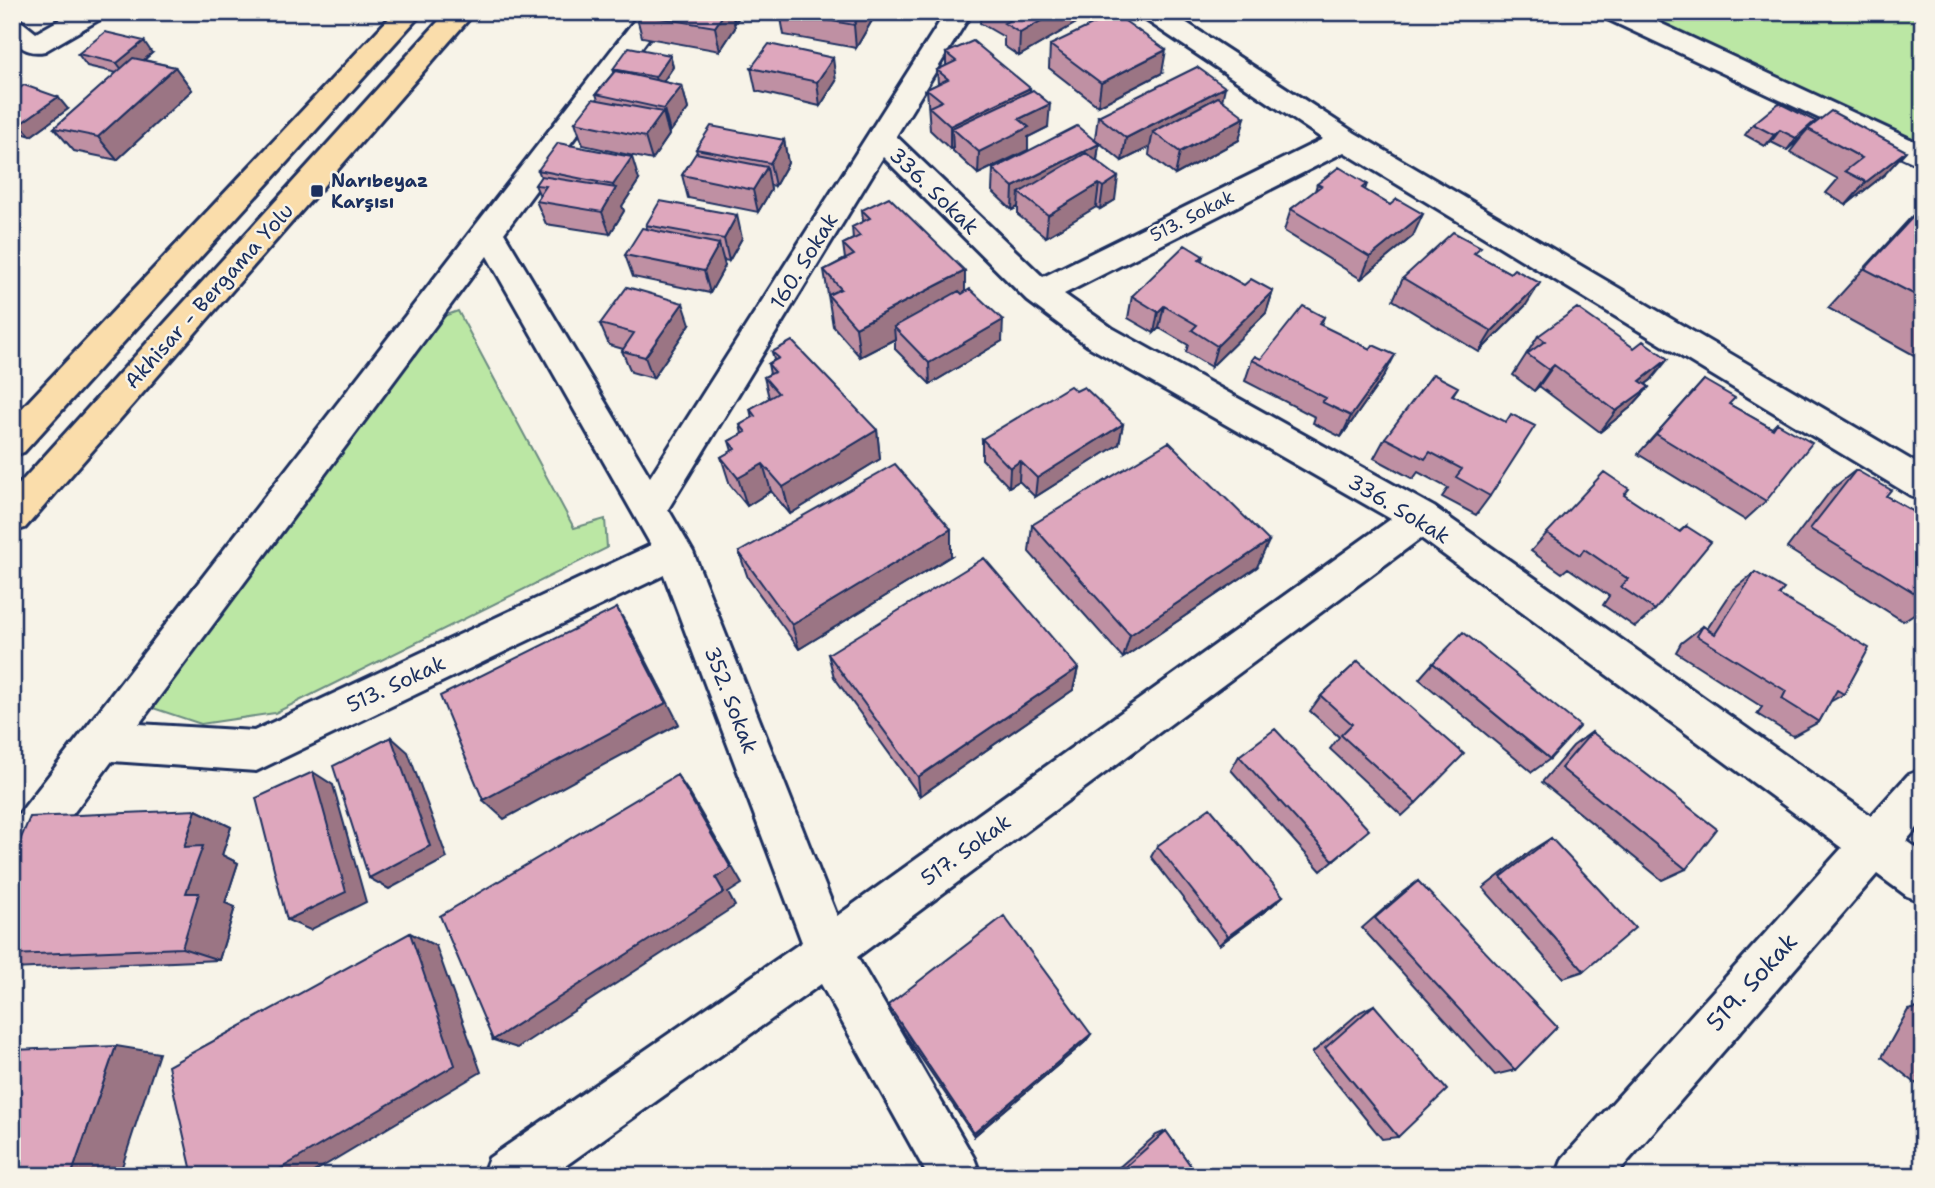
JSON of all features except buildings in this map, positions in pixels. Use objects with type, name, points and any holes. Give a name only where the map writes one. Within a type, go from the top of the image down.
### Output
[{"type":"main road","name":"Akhisar - Bergama Yolu","points":[[12,442],[410,12]]},
{"type":"main road","name":"Akhisar - Bergama Yolu","points":[[12,517],[462,12]]},
{"type":"street","points":[[35,45],[62,12]]},
{"type":"street","points":[[12,64],[35,45],[93,12]]},
{"type":"street","points":[[12,859],[655,12]]},
{"type":"street","name":"160. Sokak","points":[[649,509],[959,12]]},
{"type":"street","points":[[1152,12],[1345,140],[1923,485]]},
{"type":"street","points":[[1614,12],[1923,157]]},
{"type":"street","points":[[12,27],[35,45]]},
{"type":"street","name":"336. Sokak","points":[[881,138],[1039,293],[1100,337],[1421,518],[1923,880]]},
{"type":"street","name":"513. Sokak","points":[[1039,293],[1345,140]]},
{"type":"street","name":"352. Sokak","points":[[489,233],[674,552],[828,951],[956,1176]]},
{"type":"street","name":"517. Sokak","points":[[506,1176],[828,951],[1421,518]]},
{"type":"street","name":"513. Sokak","points":[[103,741],[256,751],[674,552]]},
{"type":"street","name":"519. Sokak","points":[[1581,1176],[1923,789]]},
{"type":"green space","points":[[1632,12],[1923,12],[1923,143],[1850,111]]},
{"type":"green space","points":[[458,311],[574,528],[605,519],[607,548],[275,713],[201,724],[144,705],[441,317]]},
{"type":"place","name":"Narıbeyaz Karşısı","points":[[317,191]]}]
